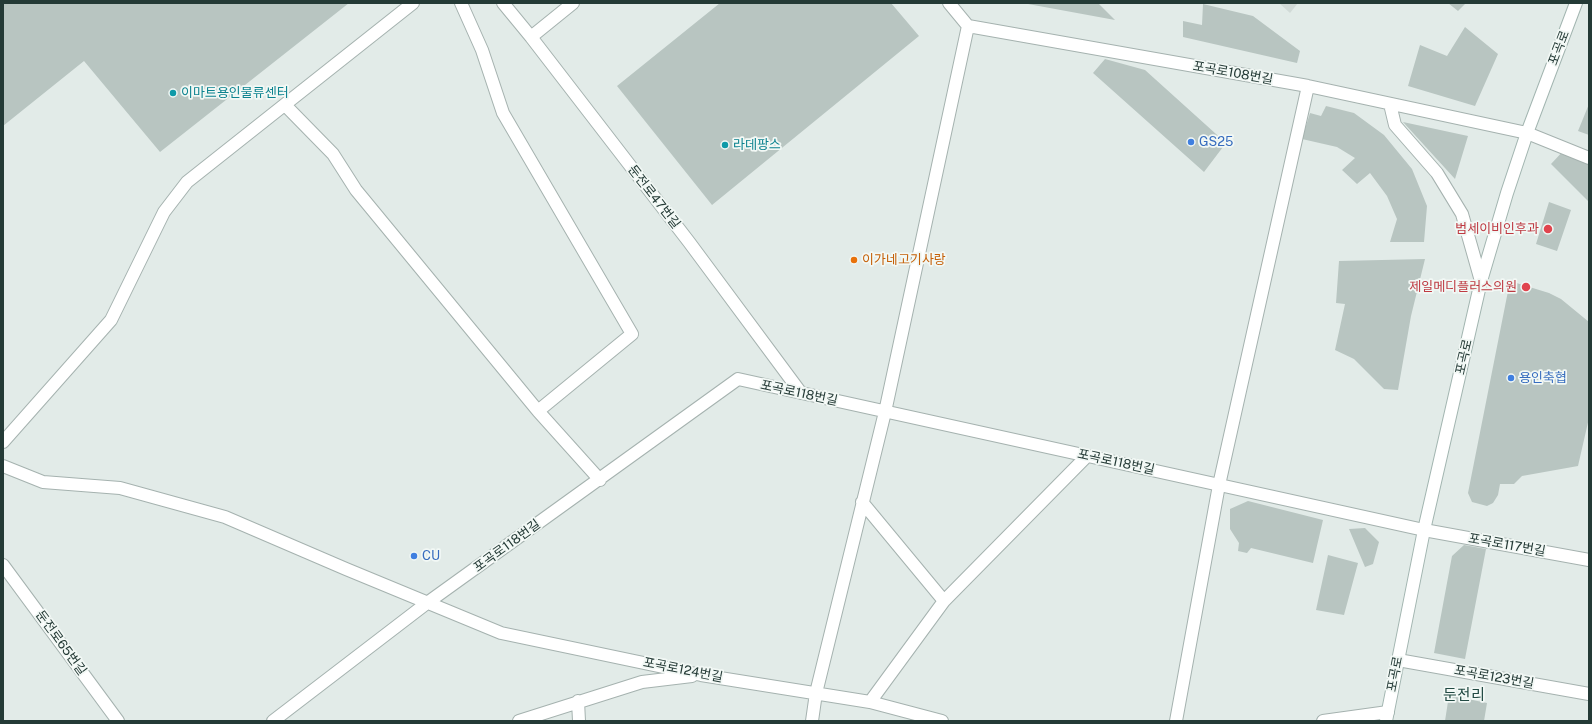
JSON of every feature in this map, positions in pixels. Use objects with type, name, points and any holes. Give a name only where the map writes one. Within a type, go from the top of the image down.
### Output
[{"type":"street","points":[[3,442],[111,320],[164,212],[187,182],[413,3]]},
{"type":"street","points":[[461,3],[482,50],[503,113],[632,334],[538,411]]},
{"type":"street","name":"둔전로47번길","points":[[503,3],[531,37],[689,242],[801,393]]},
{"type":"street","points":[[531,37],[573,3]]},
{"type":"street","points":[[812,721],[816,693],[885,412],[968,26],[949,3]]},
{"type":"street","name":"포곡로","points":[[1387,716],[1424,530],[1481,280],[1526,133],[1576,3]]},
{"type":"street","name":"포곡로108번길","points":[[968,26],[1308,86],[1526,133],[1589,158]]},
{"type":"street","points":[[1176,721],[1219,485],[1308,86]]},
{"type":"street","points":[[1390,104],[1395,125],[1437,173],[1462,214],[1481,280]]},
{"type":"street","points":[[285,105],[333,154],[356,190],[538,411],[600,480]]},
{"type":"street","name":"포곡로118번길","points":[[273,721],[427,603],[600,480],[738,379],[1424,530]]},
{"type":"street","points":[[870,702],[944,601],[1087,456]]},
{"type":"street","name":"포곡로124번길","points":[[3,466],[43,482],[120,488],[225,517],[501,633],[701,675],[870,702],[942,721]]},
{"type":"street","points":[[862,502],[944,601]]},
{"type":"street","name":"포곡로117번길","points":[[1424,530],[1589,560]]},
{"type":"street","name":"둔전로65번길","points":[[3,565],[118,721]]},
{"type":"street","name":"포곡로123번길","points":[[1398,660],[1589,694]]},
{"type":"street","points":[[519,721],[578,701],[642,682],[701,675]]},
{"type":"street","points":[[578,701],[579,721]]},
{"type":"street","points":[[1323,721],[1387,716]]},
{"type":"shaded area","points":[[1279,3],[1298,3],[1290,13]]},
{"type":"building","name":"이마트용인물류센터","points":[[3,3],[349,3],[160,152],[84,61],[3,126]]},
{"type":"building","name":"라데팡스","points":[[720,3],[891,3],[919,36],[712,205],[617,86]]},
{"type":"building","points":[[1098,3],[1115,20],[1028,4]]},
{"type":"building","points":[[1448,3],[1466,3],[1458,11]]},
{"type":"building","points":[[1203,4],[1253,16],[1300,51],[1297,63],[1183,37],[1183,21],[1202,25]]},
{"type":"building","points":[[1465,27],[1498,54],[1475,106],[1408,86],[1420,45],[1447,56]]},
{"type":"building","points":[[1105,59],[1145,70],[1226,143],[1204,172],[1093,73]]},
{"type":"building","points":[[1589,104],[1589,135],[1578,131]]},
{"type":"building","points":[[1326,106],[1354,113],[1384,135],[1412,169],[1427,206],[1424,242],[1390,242],[1397,219],[1387,196],[1370,173],[1357,184],[1342,170],[1355,158],[1337,147],[1302,139],[1310,113],[1321,116]]},
{"type":"building","points":[[1403,122],[1468,136],[1455,179]]},
{"type":"building","points":[[1565,149],[1574,158],[1578,154],[1589,159],[1588,201],[1551,164]]},
{"type":"building","points":[[1549,202],[1571,210],[1557,251],[1536,244]]},
{"type":"building","points":[[1425,259],[1411,316],[1398,390],[1384,389],[1354,359],[1335,350],[1345,304],[1336,303],[1339,261]]},
{"type":"building","points":[[1510,281],[1549,293],[1561,299],[1589,322],[1589,418],[1578,466],[1522,476],[1514,484],[1500,484],[1498,495],[1493,503],[1487,506],[1472,502],[1468,493]]},
{"type":"building","points":[[1248,501],[1323,520],[1313,563],[1251,548],[1247,553],[1238,551],[1239,543],[1230,529],[1230,509]]},
{"type":"building","points":[[1365,528],[1379,542],[1373,564],[1365,567],[1349,529]]},
{"type":"building","points":[[1464,545],[1486,549],[1465,659],[1434,653],[1452,556]]},
{"type":"building","points":[[1328,555],[1358,563],[1344,615],[1316,610]]},
{"type":"building","points":[[1449,695],[1487,703],[1484,721],[1445,721]]},
{"type":"place","name":"이마트용인물류센터","points":[[173,93]]},
{"type":"place","name":"GS25","points":[[1191,142]]},
{"type":"place","name":"라데팡스","points":[[725,145]]},
{"type":"place","name":"범세이비인후과","points":[[1548,229]]},
{"type":"place","name":"이가네고기사랑","points":[[854,260]]},
{"type":"place","name":"제일메디플러스의원","points":[[1526,287]]},
{"type":"place","name":"용인축협","points":[[1511,378]]},
{"type":"place","name":"CU","points":[[414,556]]},
{"type":"district","name":"둔전리","points":[[1464,695]]}]
